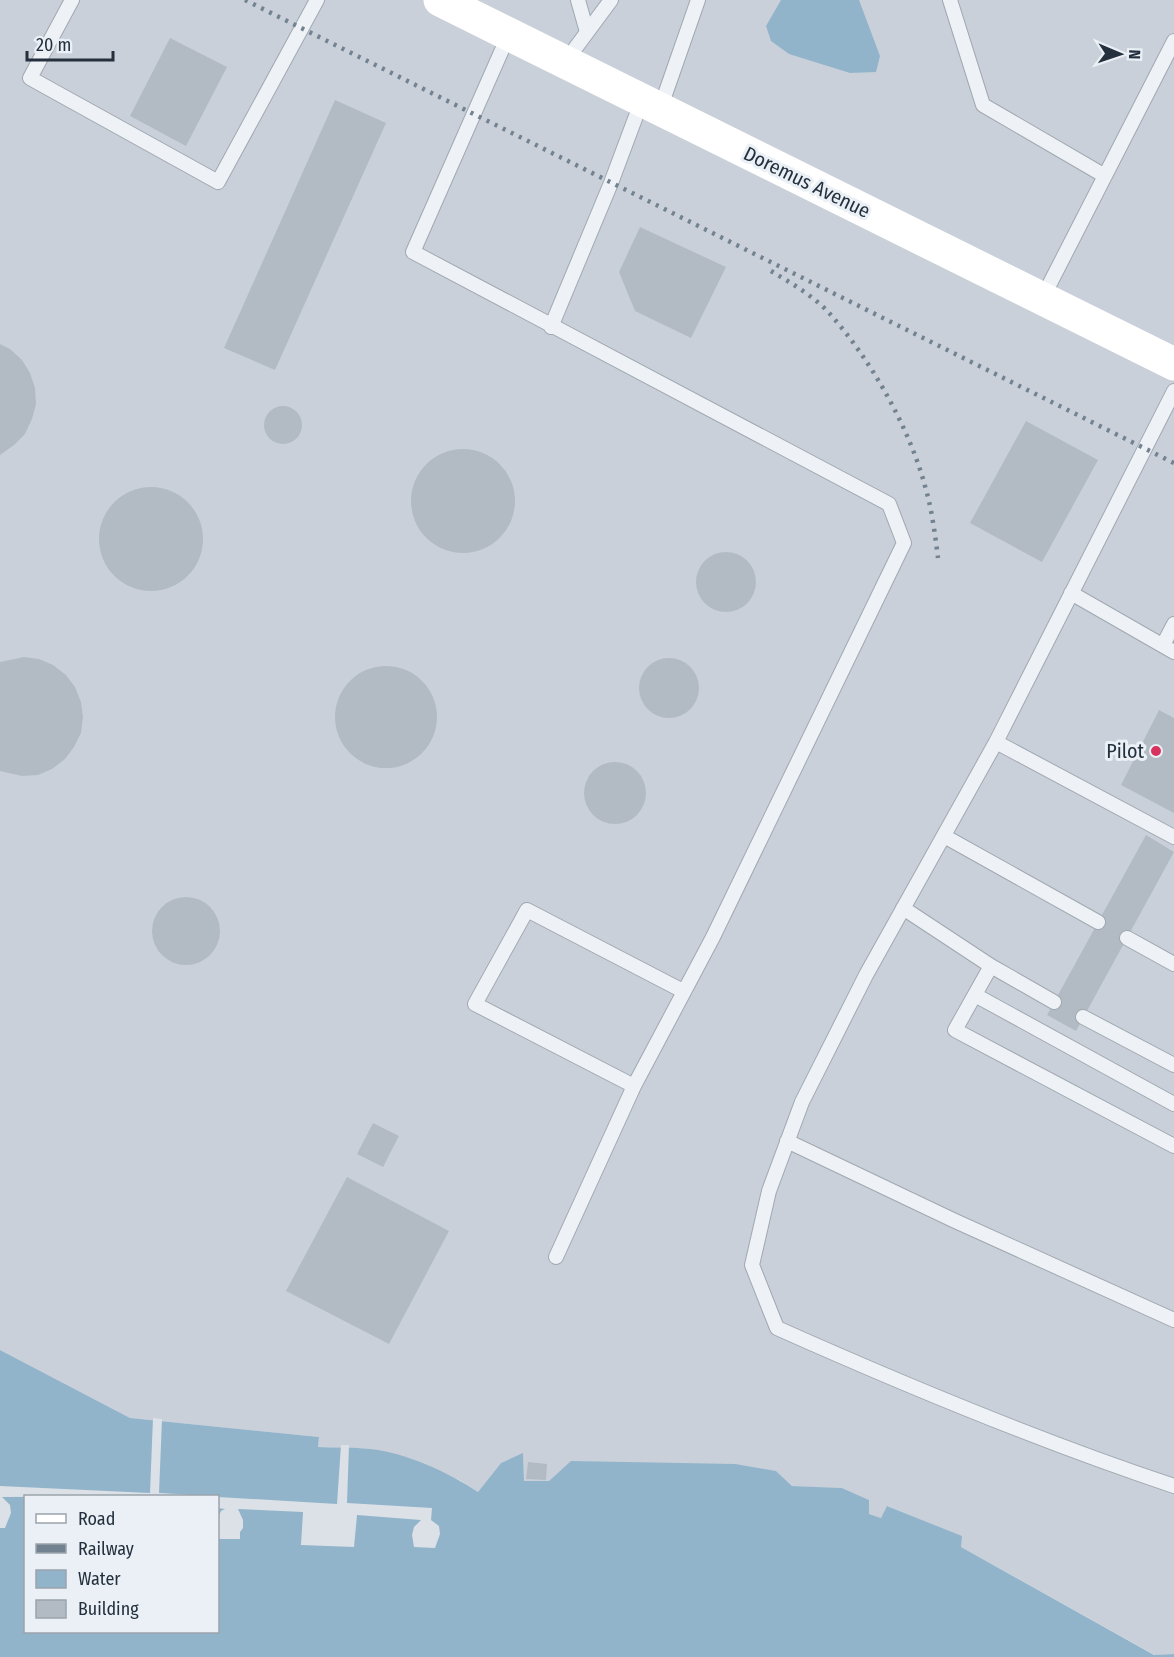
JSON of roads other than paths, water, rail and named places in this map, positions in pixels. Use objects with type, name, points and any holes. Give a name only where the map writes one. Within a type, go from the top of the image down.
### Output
[{"type":"main road","name":"Doremus Avenue","points":[[440,0],[1174,364]]},
{"type":"lane","points":[[72,0],[30,78],[218,182],[317,0]]},
{"type":"lane","points":[[578,0],[587,32]]},
{"type":"lane","points":[[565,62],[611,0]]},
{"type":"lane","points":[[551,327],[611,183],[651,105],[698,0]]},
{"type":"lane","points":[[950,0],[983,105],[1105,176]]},
{"type":"lane","points":[[509,34],[413,252],[889,504],[904,543],[713,937],[634,1086],[556,1257]]},
{"type":"lane","points":[[1042,298],[1174,41]]},
{"type":"lane","points":[[1174,391],[996,742],[866,975],[802,1102],[770,1191],[752,1265],[777,1328],[900,1383],[1097,1460],[1174,1486]]},
{"type":"lane","points":[[1071,593],[1168,648],[1174,624]]},
{"type":"lane","points":[[996,742],[1174,837]]},
{"type":"lane","points":[[944,836],[1098,922]]},
{"type":"lane","points":[[903,908],[991,966],[1054,1002]]},
{"type":"lane","points":[[634,1086],[475,1004],[527,910],[683,992]]},
{"type":"lane","points":[[1127,938],[1174,964]]},
{"type":"lane","points":[[991,966],[955,1030],[1174,1146]]},
{"type":"lane","points":[[975,995],[1174,1104]]},
{"type":"lane","points":[[1083,1017],[1174,1065]]},
{"type":"lane","points":[[787,1141],[953,1220],[1174,1320]]},
{"type":"water","points":[[781,0],[859,0],[880,56],[876,72],[850,73],[789,54],[771,41],[766,26]]},
{"type":"water","points":[[0,1350],[130,1418],[319,1437],[318,1447],[364,1448],[397,1454],[440,1471],[478,1492],[501,1463],[523,1453],[524,1481],[549,1481],[571,1461],[735,1464],[776,1471],[792,1486],[842,1488],[869,1500],[869,1514],[881,1518],[887,1506],[962,1536],[961,1547],[1154,1655],[1174,1654],[1174,1657],[0,1657]]},
{"type":"railway","points":[[245,0],[1174,463]]},
{"type":"railway","points":[[771,271],[824,307],[860,352],[887,395],[909,441],[925,486],[938,558]]},
{"type":"place","name":"Pilot","points":[[1156,751]]}]
